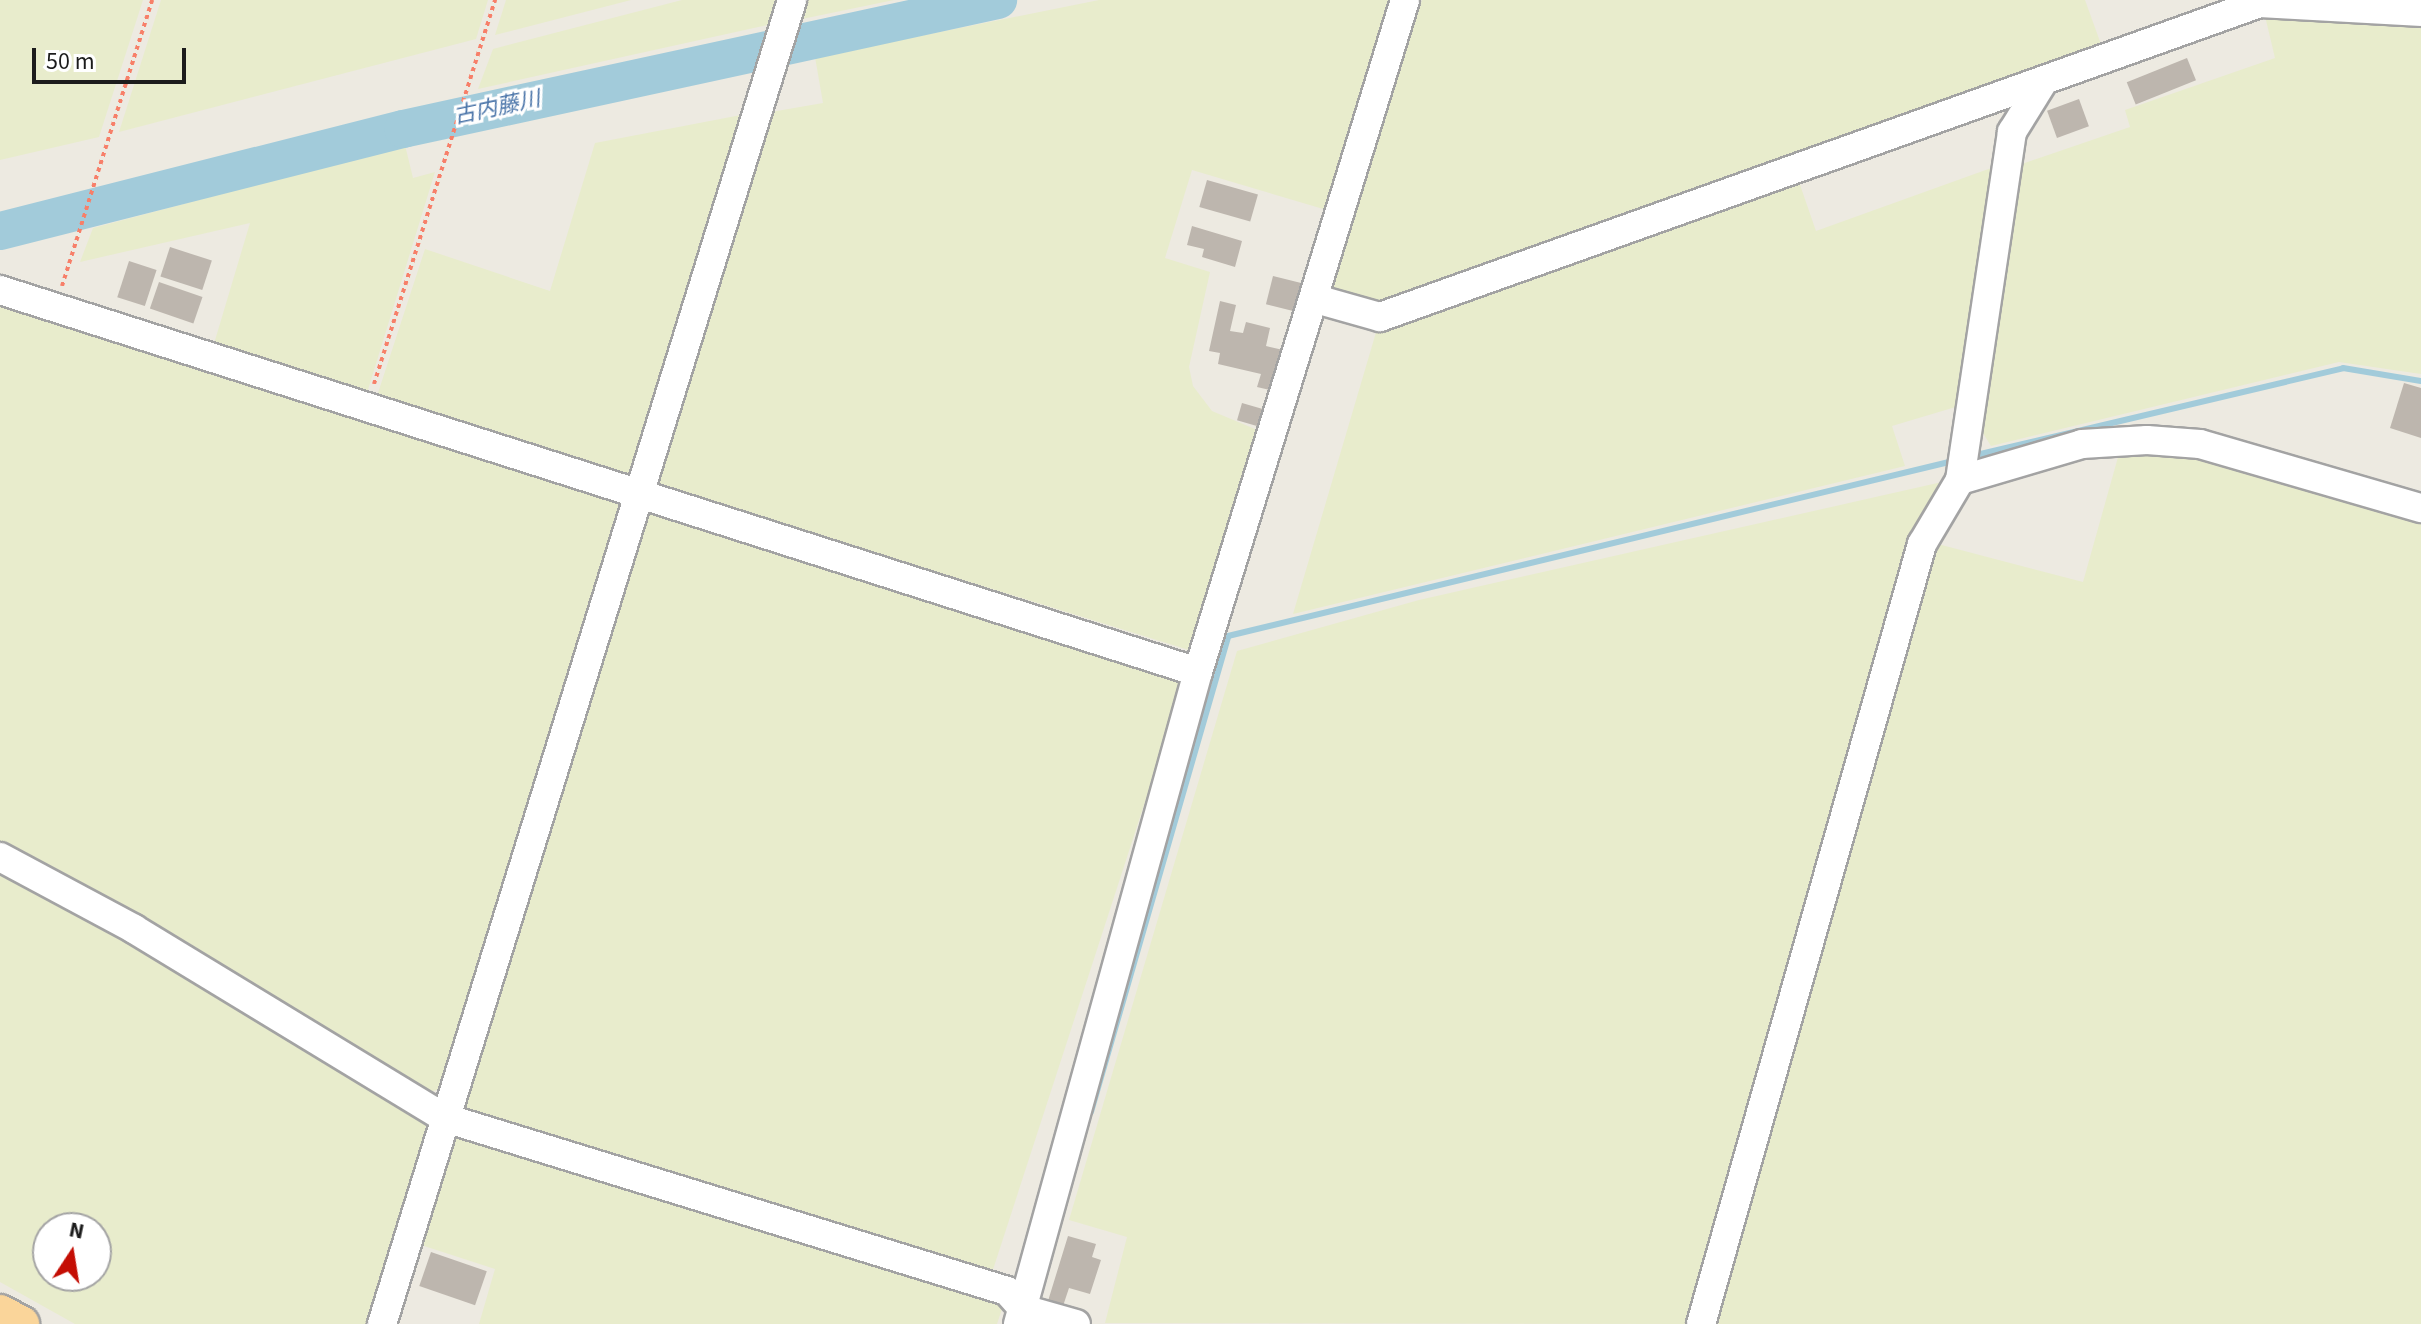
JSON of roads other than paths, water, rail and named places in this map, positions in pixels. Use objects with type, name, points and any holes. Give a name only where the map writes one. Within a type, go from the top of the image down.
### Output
[{"type":"main road","points":[[0,1313],[21,1324]]},
{"type":"street","points":[[1020,1316],[1198,672],[1316,299],[1405,0]]},
{"type":"street","points":[[1316,299],[1380,317],[2260,3],[2421,12]]},
{"type":"street","points":[[382,1324],[788,11]]},
{"type":"street","points":[[1701,1324],[1922,544],[1960,480],[2012,132],[2043,82]]},
{"type":"street","points":[[0,290],[641,491],[1198,672]]},
{"type":"street","points":[[1960,480],[2082,444],[2147,440],[2200,444],[2421,508]]},
{"type":"street","points":[[0,857],[134,929],[445,1118],[1007,1291],[1020,1316]]},
{"type":"street","points":[[1020,1316],[1076,1324]]},
{"type":"waterway","name":"古内藤川","points":[[0,231],[403,129],[998,0]]},
{"type":"waterway","points":[[1972,456],[2343,368],[2421,381]]},
{"type":"waterway","points":[[1091,1112],[1228,636],[1953,461]]}]
